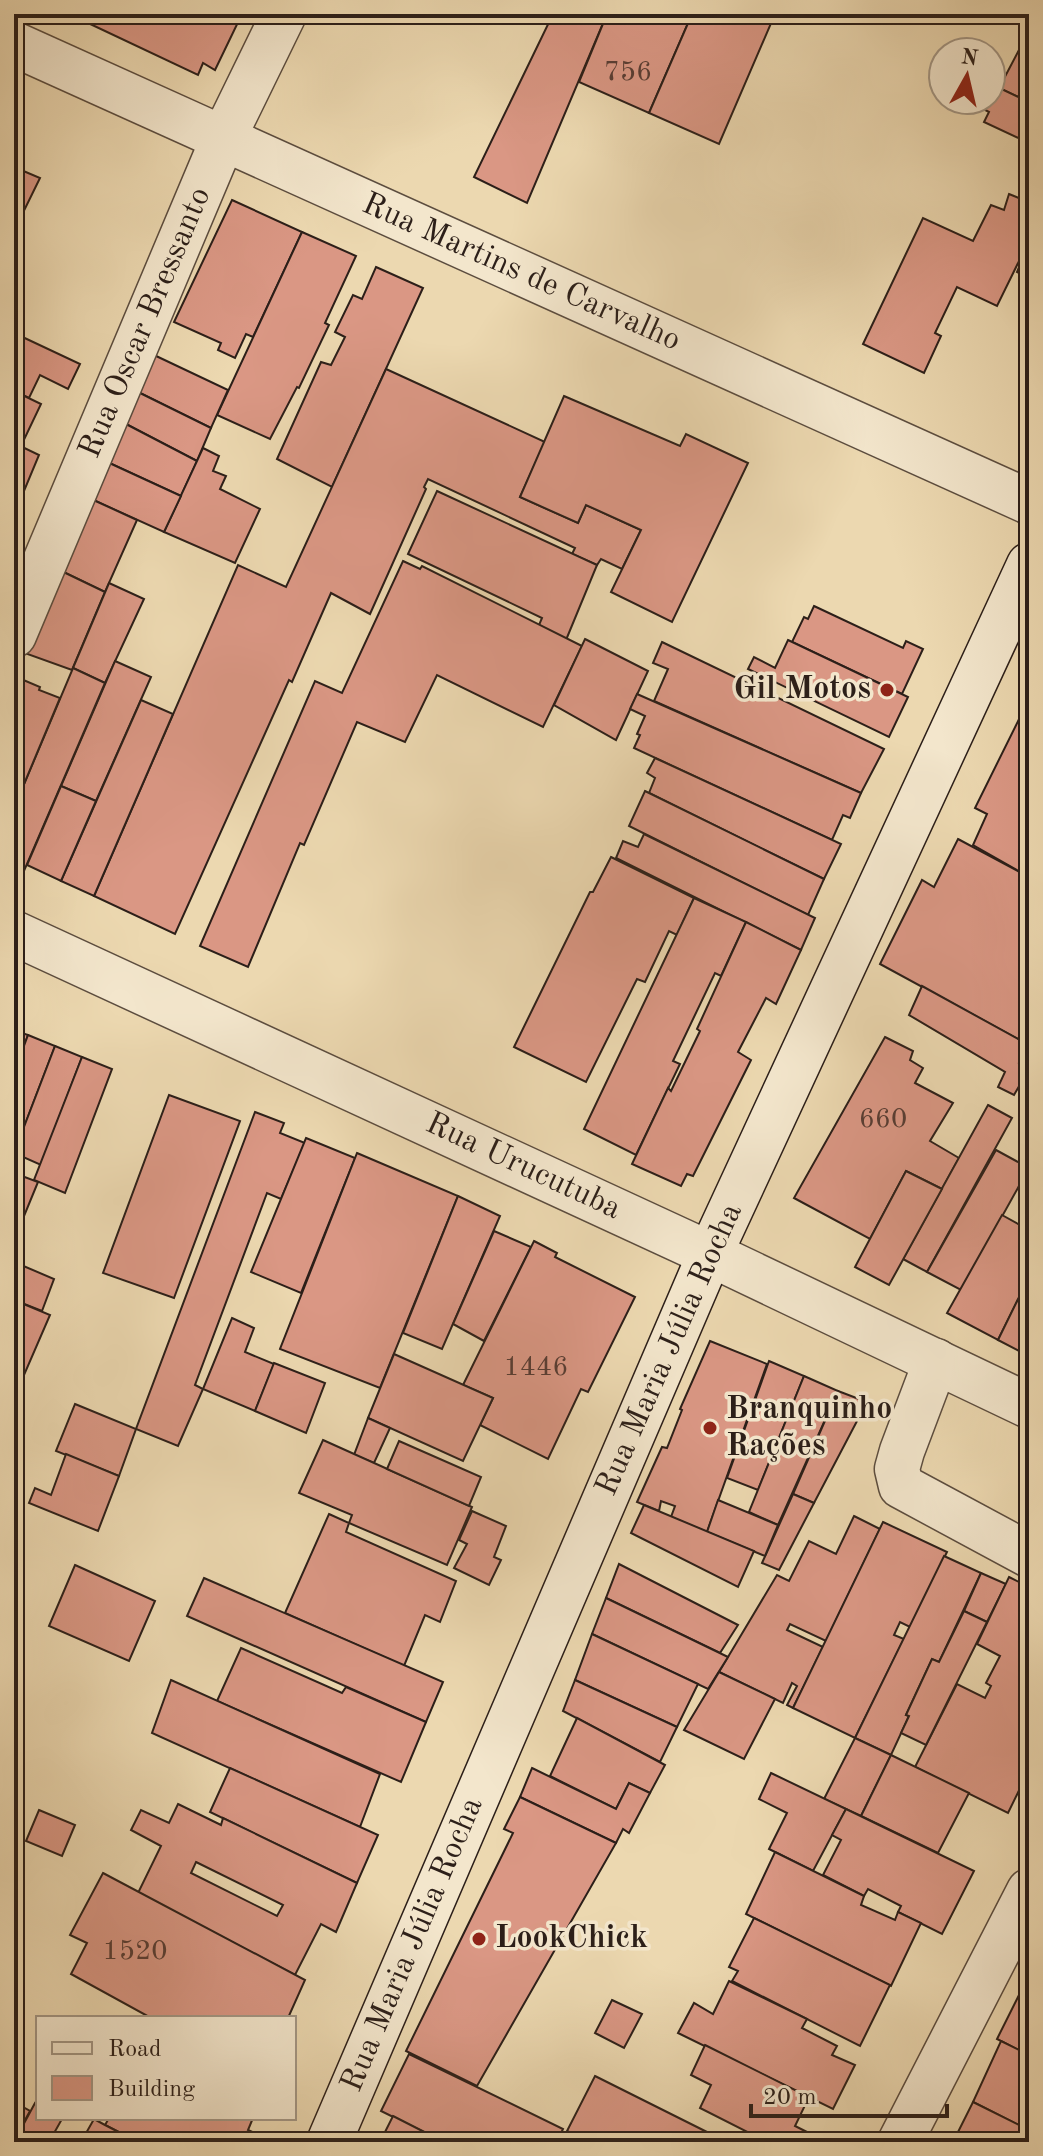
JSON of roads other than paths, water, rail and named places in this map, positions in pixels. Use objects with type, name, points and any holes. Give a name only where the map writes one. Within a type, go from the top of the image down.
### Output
[{"type":"street","name":"Rua Oscar Bressanto","points":[[14,635],[223,139],[284,14]]},
{"type":"street","name":"Rua Martins de Carvalho","points":[[14,44],[1029,502]]},
{"type":"street","name":"Rua Maria Júlia Rocha","points":[[329,2142],[710,1254],[1029,565]]},
{"type":"street","name":"Rua Urucutuba","points":[[14,933],[710,1254],[1029,1406]]},
{"type":"street","points":[[936,1361],[902,1451],[897,1469],[901,1486],[1029,1555]]},
{"type":"street","points":[[900,2142],[1029,1891]]},
{"type":"place","name":"Gil Motos","points":[[887,690]]},
{"type":"place","name":"Branquinho Rações","points":[[710,1428]]},
{"type":"place","name":"LookChick","points":[[479,1939]]}]
